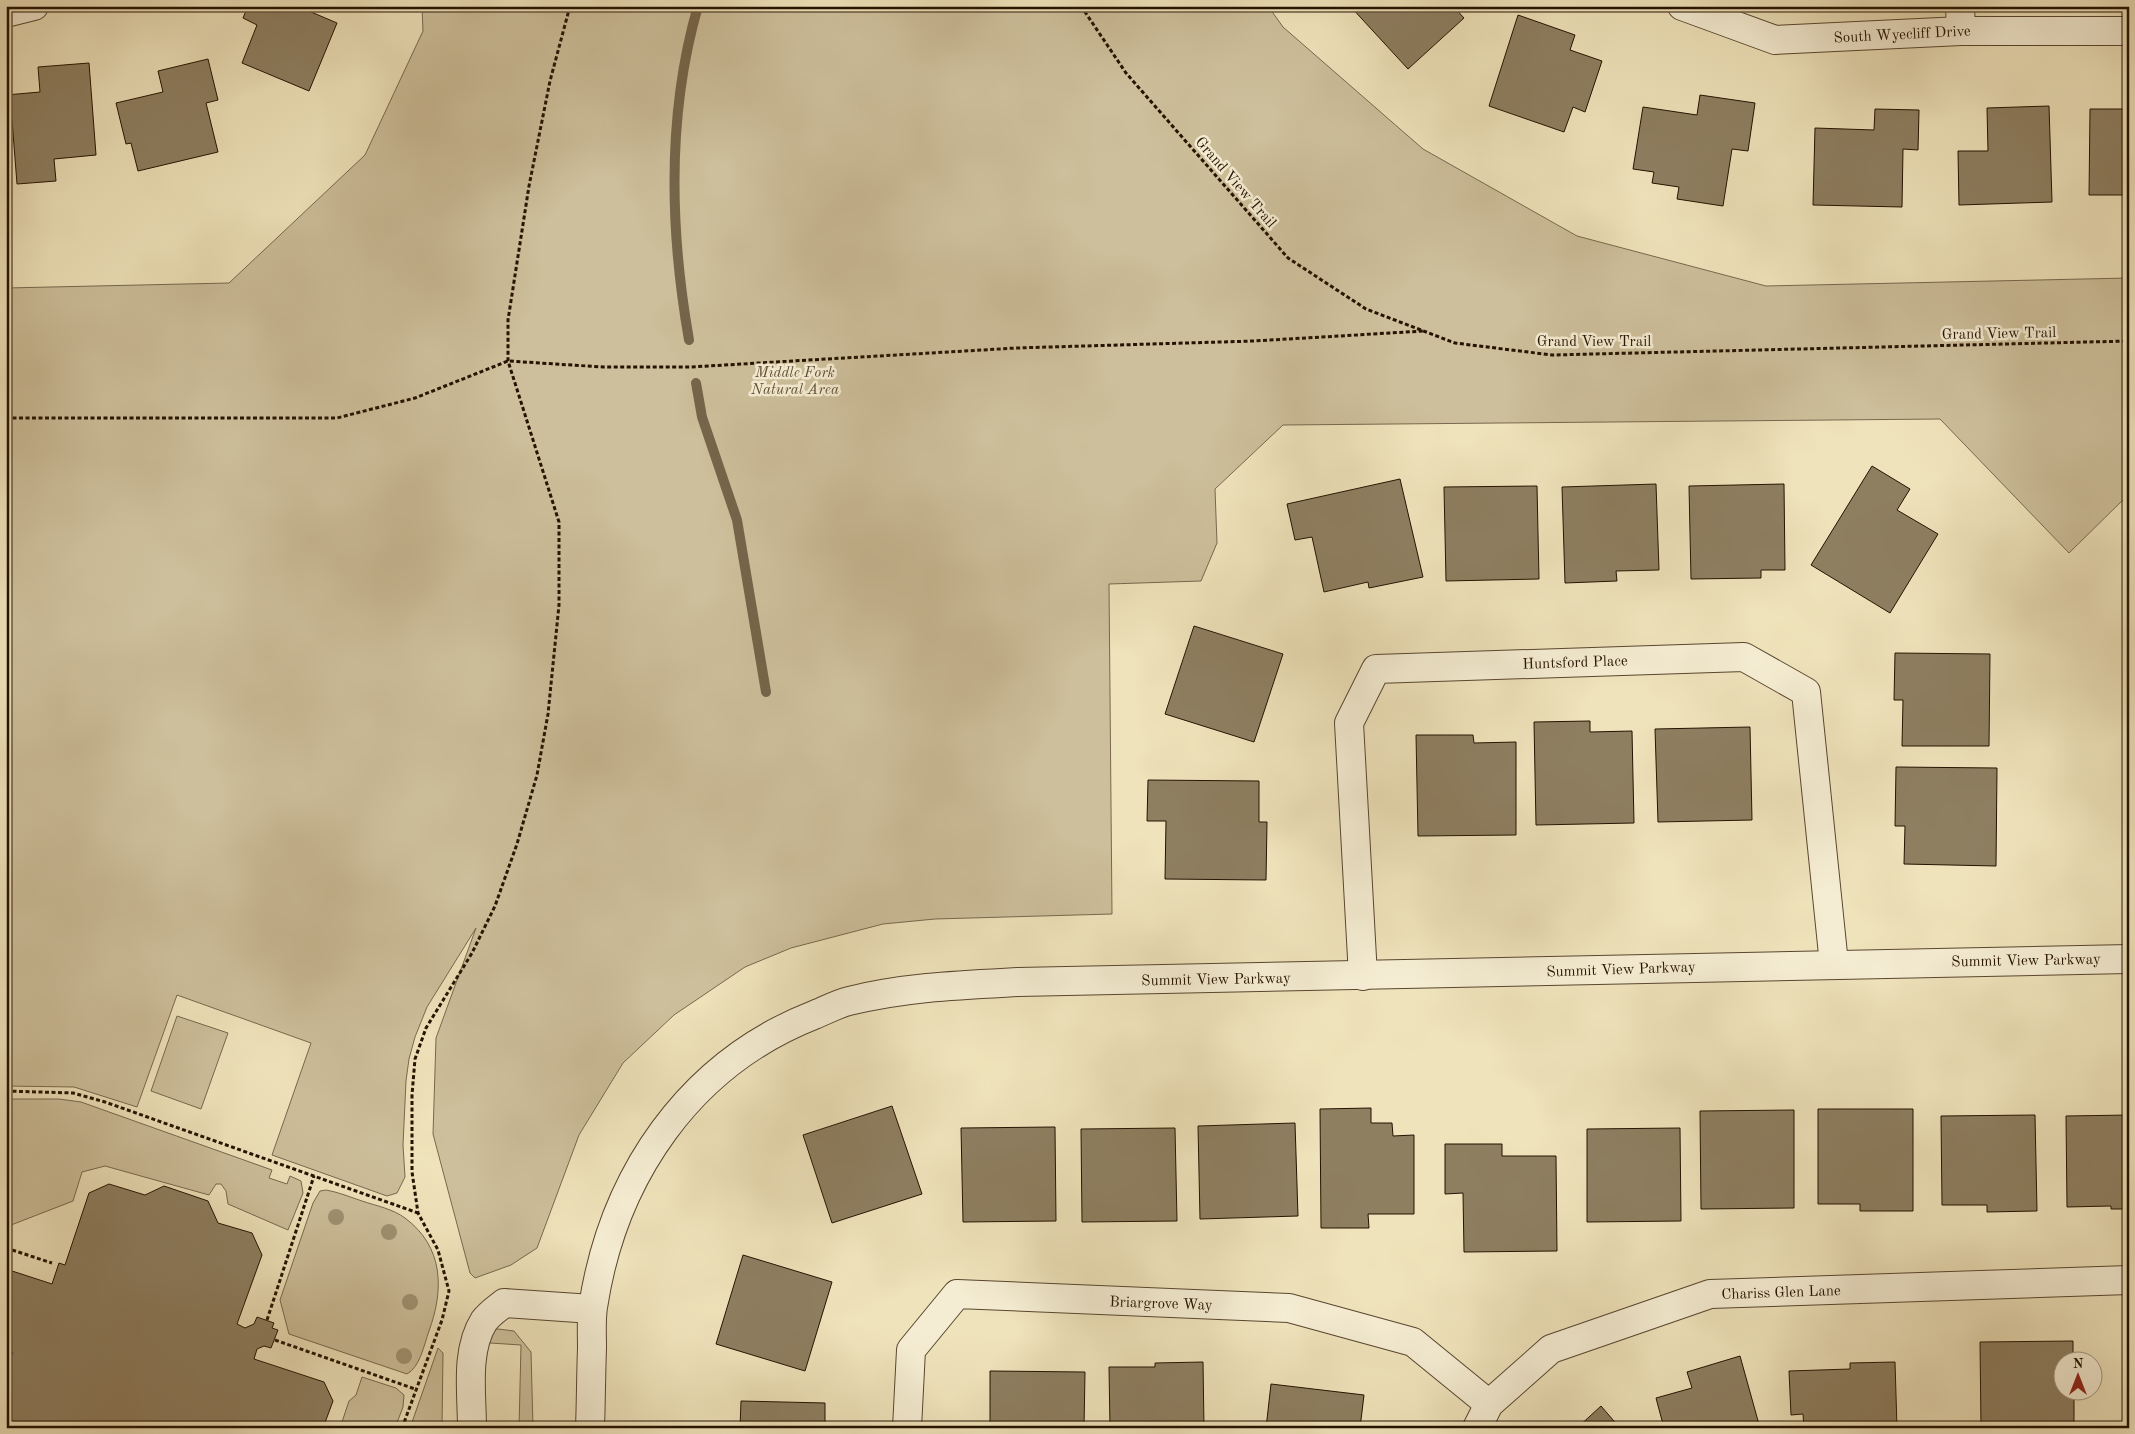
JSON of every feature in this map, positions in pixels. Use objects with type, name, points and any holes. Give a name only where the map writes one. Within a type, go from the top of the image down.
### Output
[{"type":"street","points":[[6,13],[34,6]]},
{"type":"street","name":"South Wyecliff Drive","points":[[1682,6],[1776,40],[1960,18],[2129,30]]},
{"type":"street","name":"Huntsford Place","points":[[1363,976],[1349,723],[1376,669],[1734,657],[1744,657],[1806,692],[1834,964]]},
{"type":"street","name":"Summit View Parkway","points":[[590,1428],[592,1309],[602,1260],[616,1214],[638,1169],[667,1126],[698,1088],[741,1052],[790,1024],[848,1001],[907,989],[1018,982],[2129,959]]},
{"type":"street","name":"Chariss Glen Lane","points":[[1483,1416],[1551,1349],[1710,1294],[2129,1280]]},
{"type":"street","name":"Briargrove Way","points":[[907,1428],[911,1350],[957,1294],[1289,1308],[1413,1342],[1483,1416]]},
{"type":"street","points":[[472,1428],[472,1362],[478,1335],[485,1320],[504,1303],[592,1309]]},
{"type":"path","points":[[402,1428],[442,1320],[449,1291],[438,1250],[418,1213],[412,1172],[412,1095],[415,1059],[426,1028],[472,953],[495,906],[517,844],[537,775],[548,714],[559,605],[559,522],[508,361],[508,320],[529,186],[550,81],[570,6]]},
{"type":"path","name":"Grand View Trail","points":[[1082,6],[1126,73],[1288,258],[1366,308],[1455,343],[1552,354],[2129,341]]},
{"type":"path","points":[[6,418],[337,418],[414,398],[508,361],[603,367],[690,367],[1016,348],[1245,342],[1424,331]]},
{"type":"path","points":[[6,1091],[42,1091],[81,1096],[418,1213]]},
{"type":"path","points":[[266,1320],[314,1176]]},
{"type":"path","points":[[6,1248],[52,1263]]},
{"type":"path","points":[[275,1340],[415,1389]]},
{"type":"green space","name":"Middle Fork Natural Area","points":[[422,6],[1268,6],[1283,27],[1423,149],[1577,236],[1766,286],[2129,278],[2129,494],[2069,553],[1940,419],[1283,425],[1215,489],[1217,543],[1201,581],[1109,584],[1112,914],[935,919],[883,924],[791,948],[745,967],[674,1015],[623,1063],[579,1135],[537,1248],[511,1265],[475,1278],[470,1273],[433,1134],[436,1038],[476,928],[427,1007],[415,1037],[406,1081],[403,1145],[405,1177],[397,1193],[387,1196],[272,1155],[311,1043],[177,995],[137,1107],[74,1087],[6,1086],[6,288],[229,283],[365,155],[423,31]]},
{"type":"green space","points":[[177,1016],[228,1033],[201,1109],[151,1091]]},
{"type":"green space","points":[[6,1099],[59,1099],[81,1102],[272,1170],[269,1178],[287,1184],[290,1176],[301,1181],[303,1193],[288,1230],[228,1204],[226,1191],[221,1184],[216,1184],[209,1195],[105,1166],[82,1172],[73,1201],[6,1227]]},
{"type":"green space","points":[[326,1190],[385,1208],[405,1218],[418,1230],[434,1256],[438,1285],[434,1316],[418,1361],[407,1374],[289,1334],[280,1300],[313,1203],[320,1191]]},
{"type":"green space","points":[[493,1330],[514,1331],[531,1352],[533,1428],[519,1428],[521,1345],[490,1343],[487,1338]]},
{"type":"green space","points":[[438,1348],[443,1353],[442,1428],[410,1428]]},
{"type":"green space","points":[[362,1377],[396,1388],[404,1395],[403,1407],[395,1428],[340,1428],[349,1401],[356,1395]]},
{"type":"building","points":[[248,6],[297,6],[337,23],[309,91],[242,63],[257,25],[243,18]]},
{"type":"building","points":[[1350,6],[1453,6],[1464,18],[1408,69]]},
{"type":"building","points":[[1518,15],[1575,35],[1570,50],[1602,61],[1585,112],[1573,107],[1564,132],[1489,106]]},
{"type":"building","points":[[208,59],[218,100],[206,103],[218,152],[138,171],[131,143],[126,144],[116,103],[163,92],[158,71]]},
{"type":"building","points":[[89,63],[96,155],[54,159],[56,181],[17,184],[12,120],[6,121],[6,95],[40,92],[38,67]]},
{"type":"building","points":[[1700,95],[1755,103],[1748,151],[1732,149],[1723,206],[1677,199],[1679,187],[1652,183],[1654,172],[1633,169],[1643,107],[1697,115]]},
{"type":"building","points":[[2049,106],[2052,202],[1959,205],[1958,151],[1988,151],[1987,108]]},
{"type":"building","points":[[1875,109],[1919,110],[1918,150],[1903,149],[1902,207],[1813,205],[1815,128],[1874,130]]},
{"type":"building","points":[[2090,109],[2129,109],[2129,195],[2089,195]]},
{"type":"building","points":[[1872,466],[1910,489],[1897,510],[1938,534],[1890,613],[1811,565]]},
{"type":"building","points":[[1400,479],[1423,577],[1369,588],[1368,582],[1324,592],[1312,537],[1295,540],[1287,504]]},
{"type":"building","points":[[1656,484],[1659,570],[1616,571],[1617,581],[1565,583],[1562,487]]},
{"type":"building","points":[[1784,484],[1785,570],[1761,570],[1761,578],[1691,579],[1689,486]]},
{"type":"building","points":[[1537,486],[1539,579],[1446,581],[1444,487]]},
{"type":"building","points":[[1194,626],[1283,654],[1254,742],[1165,714]]},
{"type":"building","points":[[1895,653],[1990,654],[1989,746],[1902,746],[1903,700],[1894,700]]},
{"type":"building","points":[[1590,721],[1590,732],[1632,731],[1634,823],[1536,825],[1534,722]]},
{"type":"building","points":[[1750,727],[1752,820],[1658,822],[1655,729]]},
{"type":"building","points":[[1416,735],[1473,735],[1474,743],[1516,742],[1516,835],[1418,836]]},
{"type":"building","points":[[1896,767],[1997,768],[1996,866],[1904,864],[1905,826],[1895,826]]},
{"type":"building","points":[[1148,780],[1259,781],[1259,822],[1267,822],[1266,880],[1165,879],[1166,821],[1147,821]]},
{"type":"building","points":[[892,1106],[922,1194],[832,1223],[803,1135]]},
{"type":"building","points":[[1371,1108],[1371,1123],[1392,1123],[1393,1136],[1414,1135],[1414,1214],[1368,1214],[1369,1228],[1321,1228],[1320,1109]]},
{"type":"building","points":[[1818,1109],[1913,1109],[1913,1211],[1860,1211],[1860,1204],[1818,1204]]},
{"type":"building","points":[[1794,1110],[1794,1208],[1701,1209],[1700,1111]]},
{"type":"building","points":[[2035,1115],[2037,1211],[1987,1212],[1987,1205],[1942,1205],[1941,1116]]},
{"type":"building","points":[[2129,1115],[2129,1209],[2111,1209],[2111,1206],[2067,1207],[2066,1116]]},
{"type":"building","points":[[1295,1123],[1298,1216],[1200,1219],[1198,1126]]},
{"type":"building","points":[[1055,1127],[1056,1221],[963,1222],[961,1128]]},
{"type":"building","points":[[1175,1128],[1177,1221],[1082,1222],[1081,1129]]},
{"type":"building","points":[[1680,1128],[1681,1221],[1587,1222],[1587,1129]]},
{"type":"building","points":[[1445,1144],[1502,1144],[1502,1156],[1556,1156],[1557,1251],[1464,1252],[1463,1193],[1445,1194]]},
{"type":"building","points":[[109,1184],[145,1195],[164,1186],[208,1201],[218,1223],[252,1233],[262,1255],[237,1324],[245,1328],[254,1324],[257,1317],[274,1323],[272,1328],[278,1330],[271,1348],[264,1346],[257,1349],[254,1359],[324,1382],[333,1401],[323,1428],[6,1428],[6,1357],[13,1354],[6,1339],[6,1269],[52,1284],[59,1263],[65,1265],[89,1193]]},
{"type":"building","points":[[743,1255],[832,1282],[805,1371],[716,1344]]},
{"type":"building","points":[[2073,1341],[2073,1352],[2052,1352],[2052,1402],[2074,1402],[2074,1428],[1981,1428],[1980,1342]]},
{"type":"building","points":[[1740,1356],[1760,1428],[1664,1428],[1656,1398],[1692,1388],[1687,1372]]},
{"type":"building","points":[[1203,1362],[1204,1428],[1110,1428],[1109,1367],[1155,1367],[1155,1363]]},
{"type":"building","points":[[1895,1362],[1897,1428],[1804,1428],[1803,1414],[1791,1415],[1789,1371],[1850,1369],[1850,1363]]},
{"type":"building","points":[[990,1371],[1085,1372],[1084,1428],[990,1428]]},
{"type":"building","points":[[1271,1384],[1364,1395],[1360,1428],[1266,1428]]},
{"type":"building","points":[[741,1401],[825,1403],[825,1428],[740,1428]]},
{"type":"building","points":[[1601,1406],[1620,1428],[1577,1428]]},
{"type":"waterway","points":[[689,340],[678,257],[675,215],[675,172],[681,88],[698,6]]},
{"type":"waterway","points":[[696,383],[702,417],[737,520],[766,692]]}]
